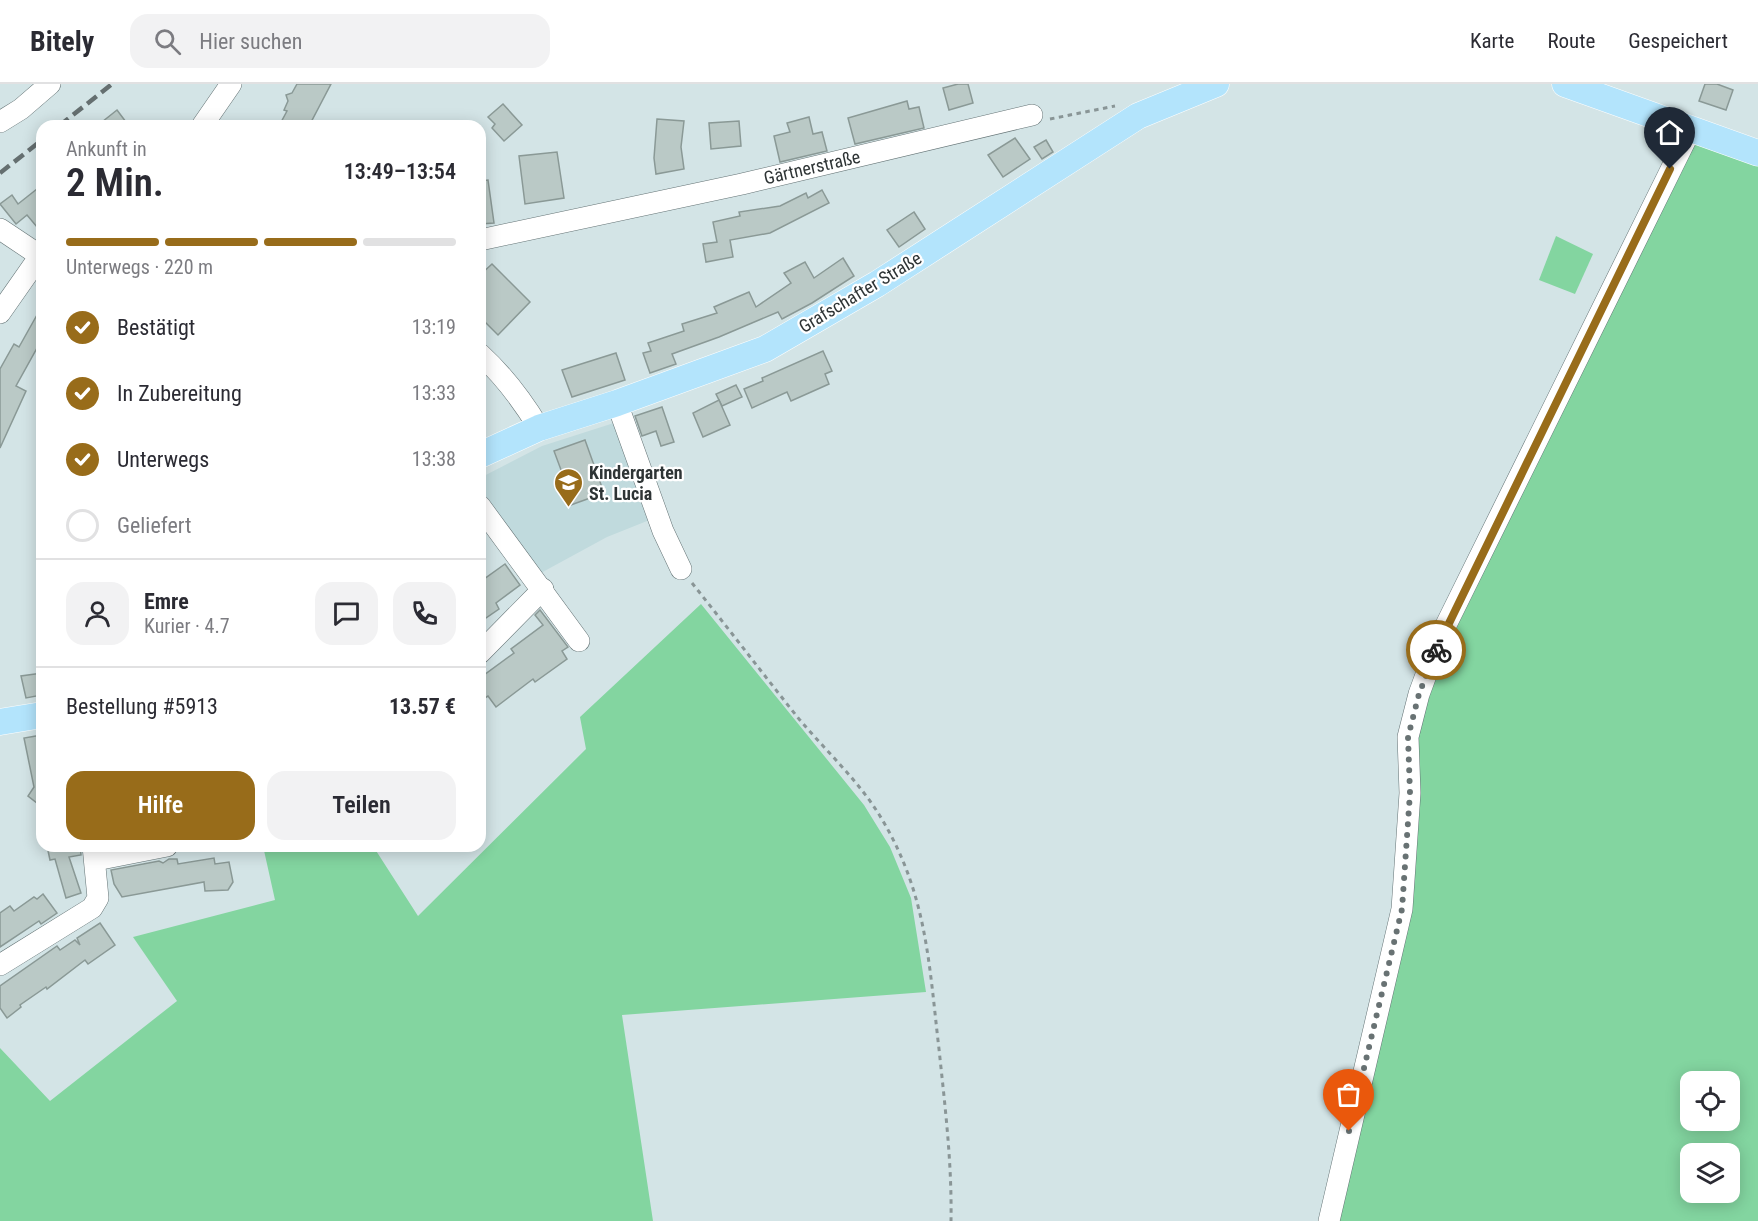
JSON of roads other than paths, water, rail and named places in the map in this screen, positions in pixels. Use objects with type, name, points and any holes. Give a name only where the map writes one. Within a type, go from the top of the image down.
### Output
[{"type":"main road","name":"Grafschafter Straße","points":[[486,452],[539,428],[617,403],[765,349],[877,284],[1138,116],[1216,84]]},
{"type":"main road","points":[[1565,84],[1758,153]]},
{"type":"main road","points":[[0,722],[36,716]]},
{"type":"street","points":[[0,122],[21,109],[50,84]]},
{"type":"street","points":[[206,120],[231,84]]},
{"type":"street","name":"Gärtnerstraße","points":[[486,239],[742,184],[1032,115]]},
{"type":"street","points":[[1329,1221],[1402,909],[1410,793],[1408,737],[1419,694],[1440,637],[1690,129]]},
{"type":"street","points":[[0,229],[36,251]]},
{"type":"street","points":[[0,313],[36,261]]},
{"type":"street","points":[[486,360],[520,397],[539,428]]},
{"type":"street","points":[[617,403],[663,531],[681,569]]},
{"type":"street","points":[[486,514],[579,641]]},
{"type":"street","points":[[486,647],[543,589]]},
{"type":"street","points":[[0,965],[92,908],[98,898],[95,853]]},
{"type":"railway","points":[[67,120],[112,84]]},
{"type":"railway","points":[[0,173],[36,145]]},
{"type":"place","name":"Kindergarten St. Lucia","points":[[568,508]]}]
